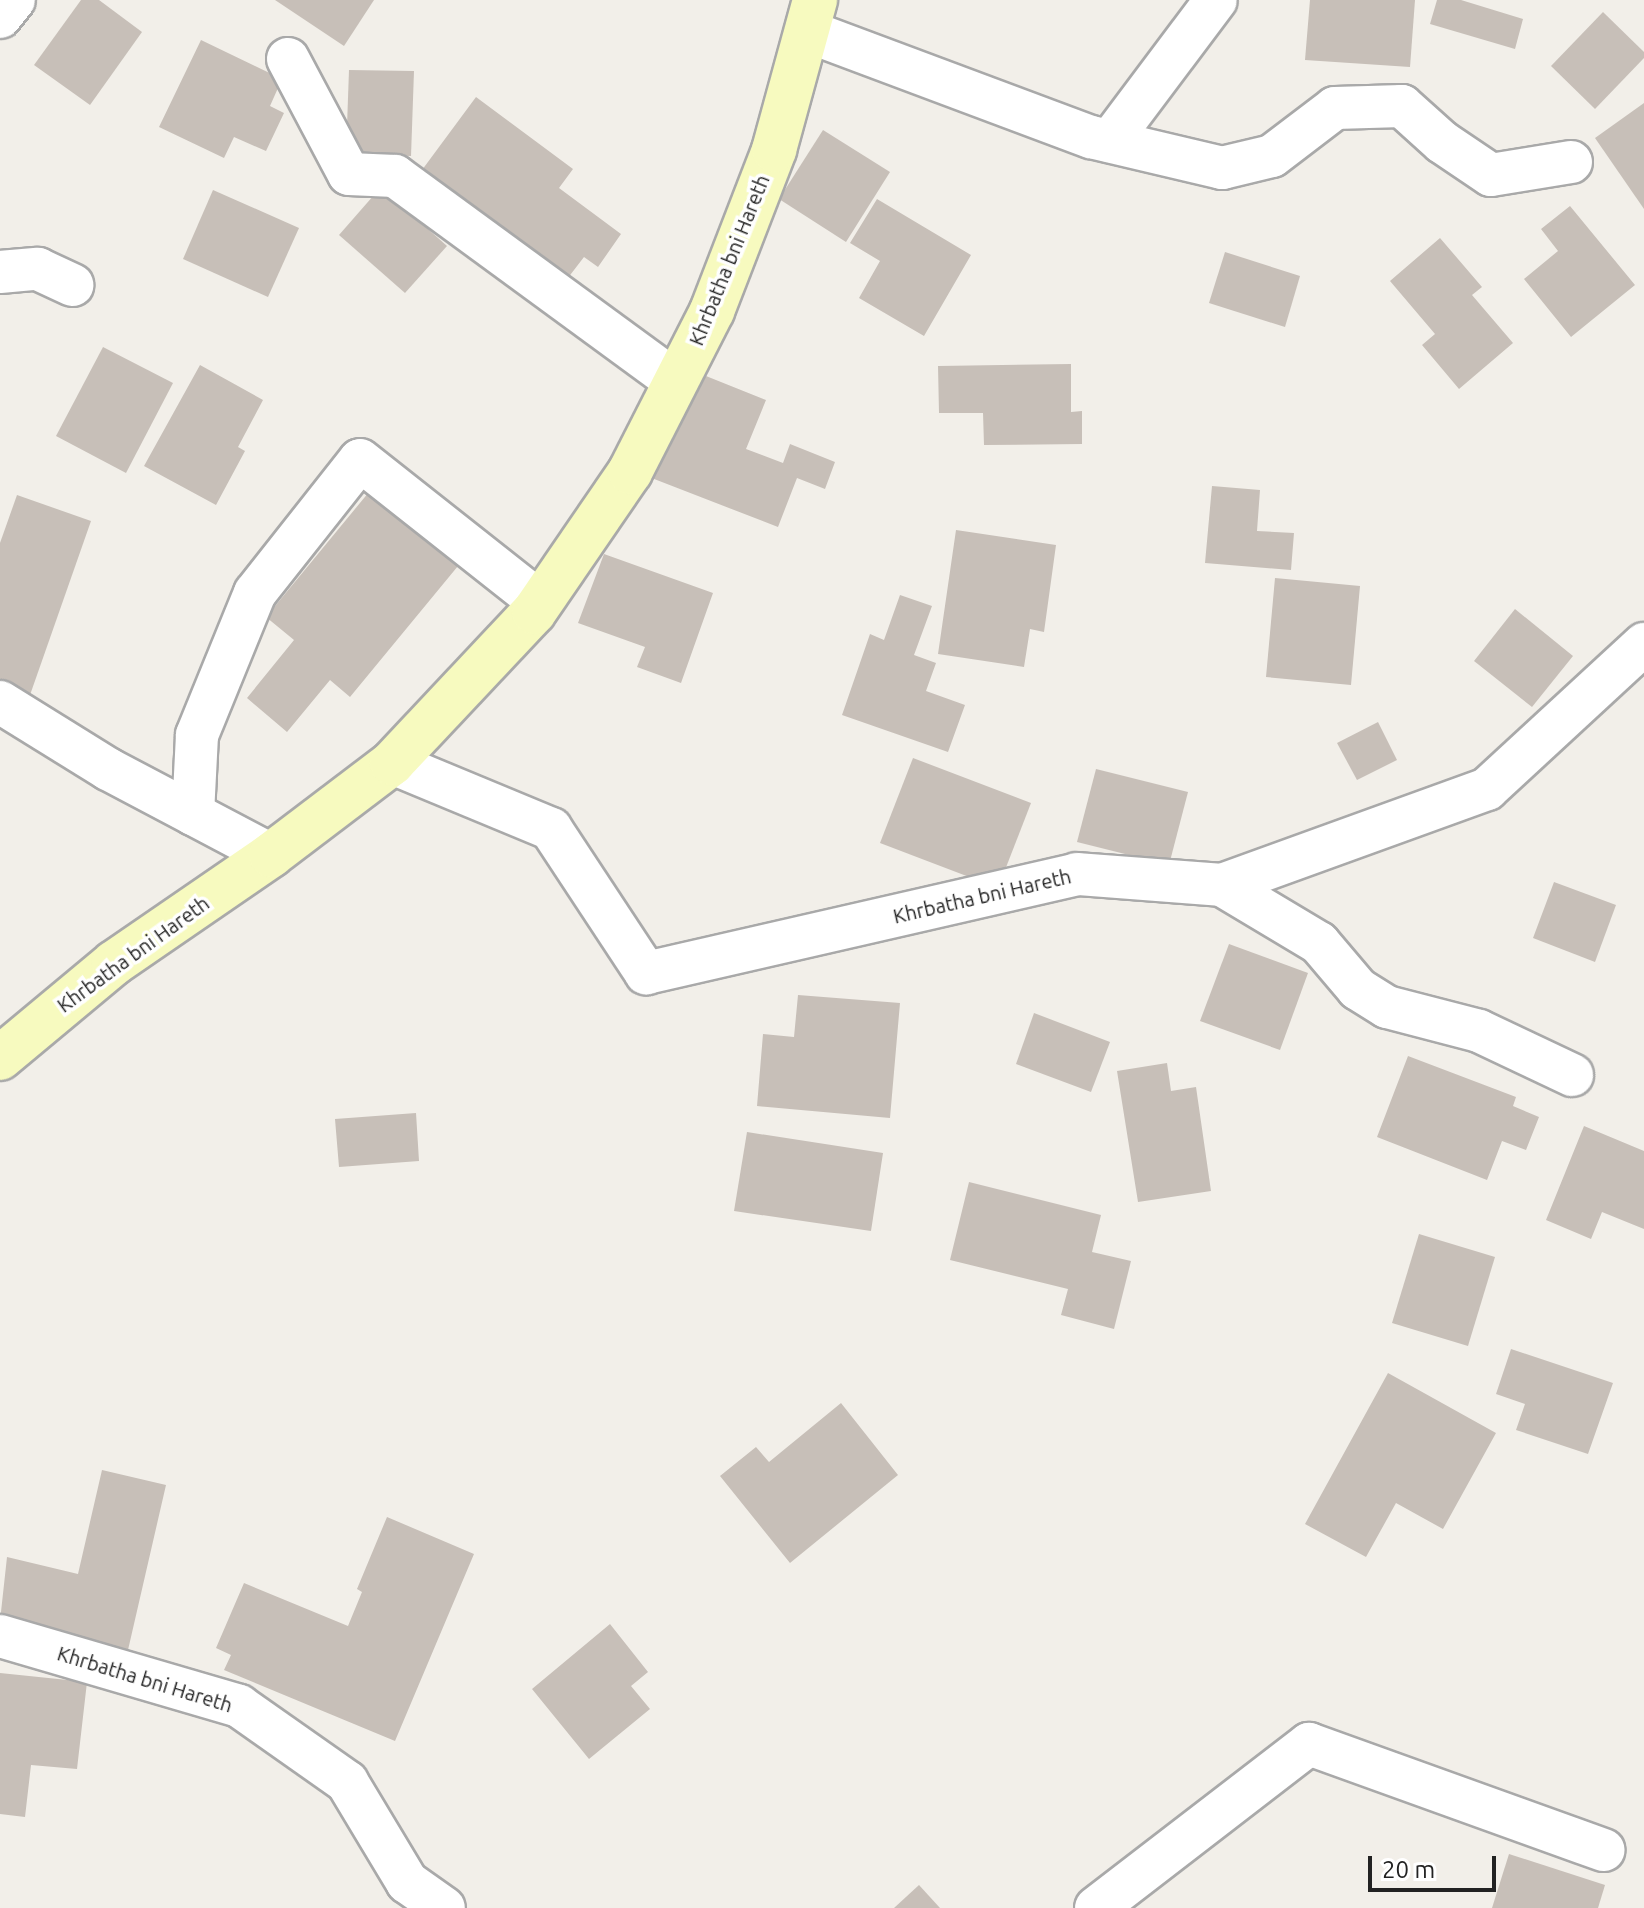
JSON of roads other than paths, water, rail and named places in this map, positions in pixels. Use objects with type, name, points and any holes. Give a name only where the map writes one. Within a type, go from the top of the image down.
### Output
[{"type":"main road","name":"Khrbatha bni Hareth","points":[[0,1058],[114,963],[271,855],[392,763],[540,602],[630,472],[712,311],[774,150],[811,16]]},
{"type":"street","points":[[0,17],[14,0]]},
{"type":"street","points":[[1110,141],[1216,0]]},
{"type":"street","points":[[811,16],[1110,141],[1222,168],[1272,156],[1335,108],[1402,106],[1442,142],[1491,175],[1571,162]]},
{"type":"street","points":[[288,59],[349,174],[395,176],[676,382]]},
{"type":"street","points":[[0,272],[38,269],[73,285]]},
{"type":"street","points":[[193,814],[197,735],[255,593],[360,460],[540,602]]},
{"type":"street","name":"Khrbatha bni Hareth","points":[[392,763],[551,829],[646,973],[1077,874],[1222,885],[1487,789],[1644,644]]},
{"type":"street","points":[[0,702],[193,814],[271,855]]},
{"type":"street","points":[[1222,885],[1319,943],[1358,989],[1387,1007],[1479,1031],[1572,1075]]},
{"type":"street","name":"Khrbatha bni Hareth","points":[[0,1636],[239,1706],[347,1782],[407,1882],[444,1908]]},
{"type":"street","points":[[1096,1908],[1309,1744],[1604,1850]]}]
